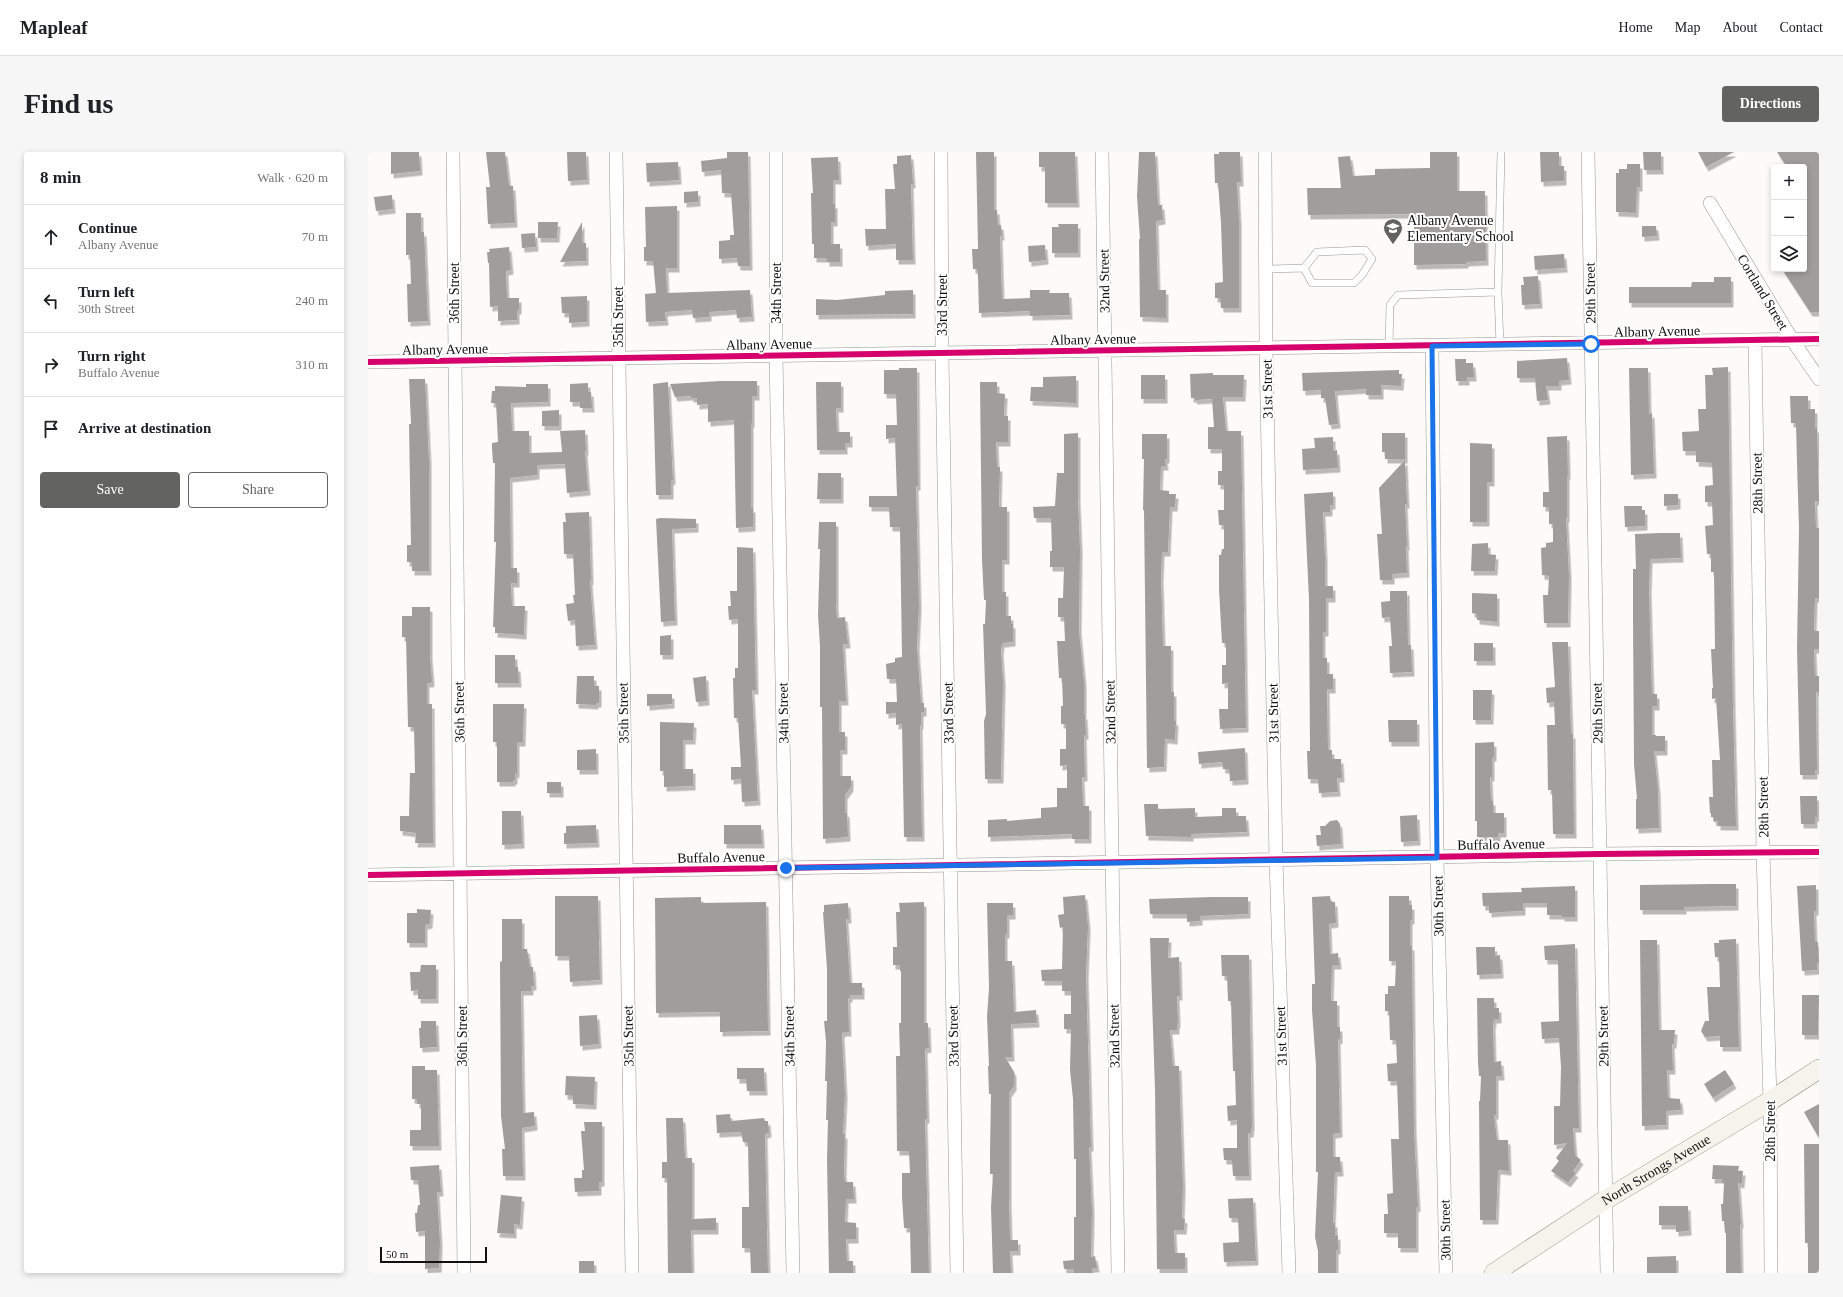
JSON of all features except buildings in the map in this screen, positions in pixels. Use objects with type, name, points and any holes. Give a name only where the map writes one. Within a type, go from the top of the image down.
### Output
[{"type":"street","name":"36th Street","points":[[453,152],[464,1273]]},
{"type":"street","name":"35th Street","points":[[616,152],[632,1273]]},
{"type":"street","name":"34th Street","points":[[776,152],[776,356],[793,1273]]},
{"type":"street","name":"33rd Street","points":[[940,152],[957,1273]]},
{"type":"street","name":"32nd Street","points":[[1102,152],[1118,1273]]},
{"type":"street","name":"31st Street","points":[[1265,152],[1266,348],[1276,859],[1289,1273]]},
{"type":"street","name":"29th Street","points":[[1588,152],[1607,1273]]},
{"type":"street","name":"Cortland Street","points":[[1710,203],[1793,341],[1819,379]]},
{"type":"street","name":"Albany Avenue","points":[[368,362],[1793,341],[1819,339]]},
{"type":"street","name":"28th Street","points":[[1755,341],[1763,851],[1770,1101],[1771,1273]]},
{"type":"street","name":"30th Street","points":[[1432,346],[1437,858],[1446,1273]]},
{"type":"street","name":"Buffalo Avenue","points":[[368,875],[460,872],[1112,863],[1276,859],[1437,858],[1763,851],[1819,852]]},
{"type":"street","name":"North Strongs Avenue","points":[[1494,1273],[1606,1200],[1770,1101],[1819,1069]]},
{"type":"lane","points":[[1500,345],[1498,292],[1501,152]]},
{"type":"lane","points":[[1266,269],[1304,268],[1317,252],[1365,250],[1372,259],[1362,275],[1354,283],[1312,283],[1304,268]]},
{"type":"lane","points":[[1389,347],[1390,305],[1398,295],[1498,292]]},
{"type":"cycle path","points":[[368,362],[1819,339]]},
{"type":"cycle path","points":[[368,875],[1600,854],[1819,852]]},
{"type":"place","name":"Albany Avenue Elementary School","points":[[1393,245]]},
{"type":"route","points":[[786,868],[1276,859],[1437,858],[1432,346],[1591,344]]}]
